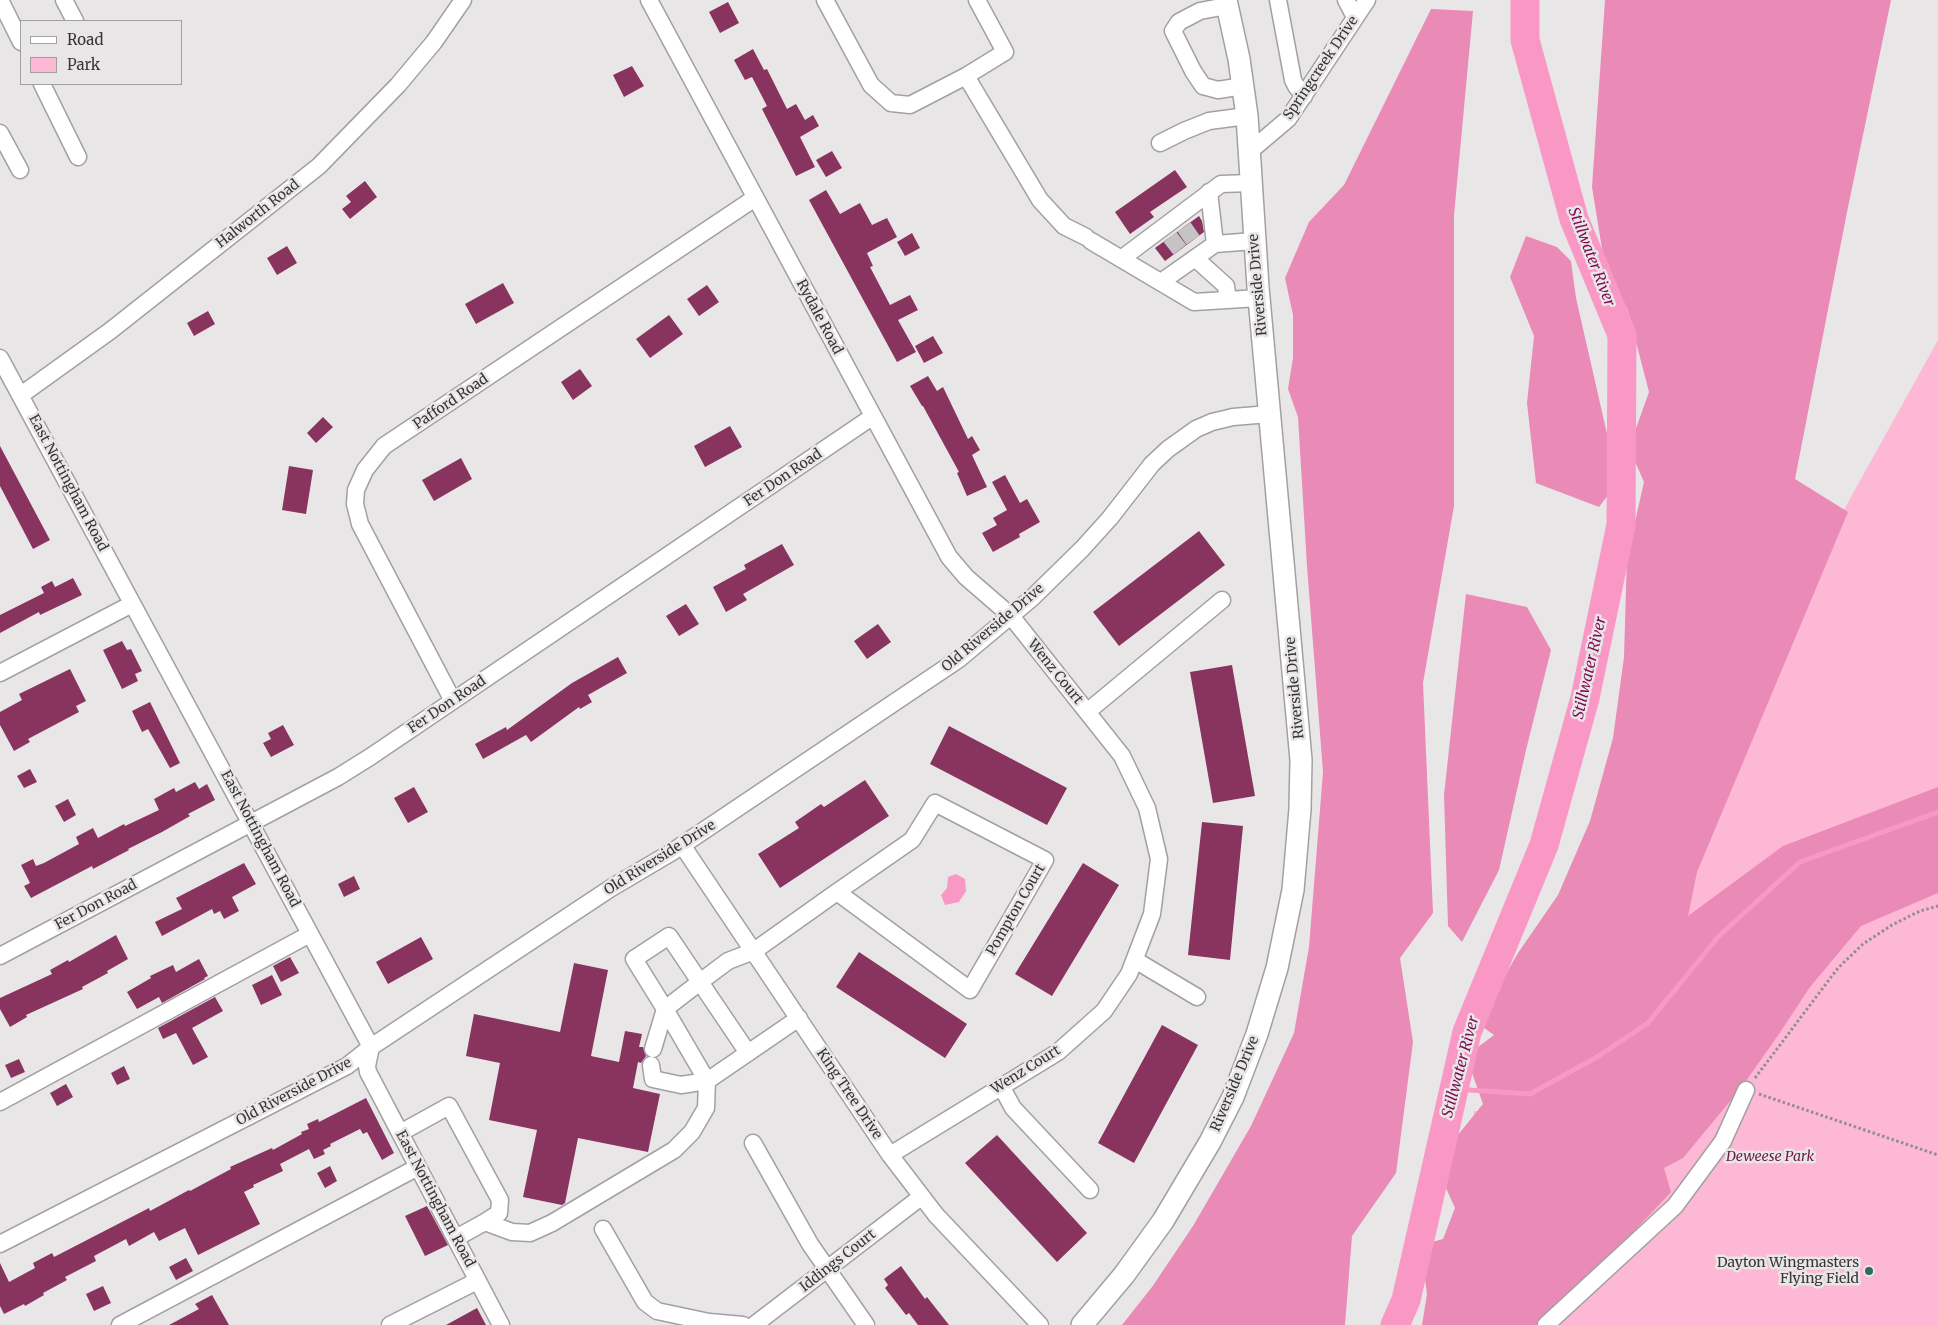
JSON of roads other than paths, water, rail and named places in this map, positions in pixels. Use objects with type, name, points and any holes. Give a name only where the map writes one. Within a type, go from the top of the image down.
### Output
[{"type":"main road","name":"Riverside Drive","points":[[1082,1325],[1124,1275],[1163,1221],[1210,1142],[1236,1088],[1257,1034],[1277,968],[1292,890],[1300,809],[1301,760],[1254,241],[1247,116],[1240,59],[1226,3]]},
{"type":"street","points":[[0,0],[20,40]]},
{"type":"street","points":[[64,0],[74,20]]},
{"type":"street","name":"Halworth Road","points":[[22,395],[110,331],[319,166],[398,85],[434,42],[463,0]]},
{"type":"street","name":"Rydale Road","points":[[649,0],[949,557],[966,576],[1011,616]]},
{"type":"street","points":[[825,0],[871,85],[891,103],[910,105],[966,76],[1005,52],[977,0]]},
{"type":"street","points":[[1278,0],[1294,80],[1304,96]]},
{"type":"street","points":[[1346,0],[1356,17]]},
{"type":"street","name":"Springcreek Drive","points":[[1249,152],[1288,119],[1367,0]]},
{"type":"street","points":[[1226,3],[1200,11],[1179,22],[1173,31],[1193,71],[1203,86],[1218,90],[1243,86]]},
{"type":"street","points":[[966,76],[1040,200],[1064,226],[1194,302],[1259,298]]},
{"type":"street","points":[[42,85],[78,157]]},
{"type":"street","points":[[1160,143],[1209,121],[1247,116]]},
{"type":"street","points":[[0,133],[20,170]]},
{"type":"street","points":[[1161,282],[1187,241],[1209,192],[1221,184],[1250,183]]},
{"type":"street","points":[[1187,241],[1209,192]]},
{"type":"street","name":"Pafford Road","points":[[453,701],[360,524],[355,504],[356,490],[365,470],[384,446],[755,198]]},
{"type":"street","points":[[1121,259],[1187,241],[1254,241]]},
{"type":"street","points":[[1187,241],[1226,286],[1228,300]]},
{"type":"street","name":"East Nottingham Road","points":[[0,358],[22,395],[370,1047],[368,1072],[501,1325]]},
{"type":"street","name":"Old Riverside Drive","points":[[0,1244],[347,1066],[370,1047],[611,888],[682,845],[959,659],[1011,616],[1082,549],[1110,518],[1152,464],[1168,449],[1196,429],[1212,422],[1233,417],[1269,414]]},
{"type":"street","name":"Fer Don Road","points":[[0,956],[338,777],[370,758],[872,417]]},
{"type":"street","points":[[1087,712],[1222,600]]},
{"type":"street","points":[[0,673],[132,604]]},
{"type":"street","name":"Wenz Court","points":[[890,1155],[1058,1052],[1104,1011],[1130,974],[1152,914],[1159,859],[1147,808],[1143,799],[1122,756],[1011,616]]},
{"type":"street","name":"Pompton Court","points":[[665,1008],[728,961],[754,951],[837,892],[912,840],[935,803],[1045,860],[970,990],[837,892]]},
{"type":"street","name":"King Tree Drive","points":[[682,845],[890,1155],[936,1215],[1040,1325]]},
{"type":"street","points":[[0,1102],[310,934]]},
{"type":"street","points":[[485,1222],[512,1232],[530,1233],[552,1224],[674,1150],[692,1132],[706,1108],[707,1081],[634,959],[669,936],[748,1053]]},
{"type":"street","points":[[1134,960],[1197,997]]},
{"type":"street","points":[[665,1008],[652,1057],[653,1079],[681,1085],[707,1081],[799,1018]]},
{"type":"street","points":[[1001,1086],[1013,1108],[1090,1190]]},
{"type":"street","points":[[1546,1325],[1675,1206],[1723,1141],[1746,1090]]},
{"type":"street","points":[[400,1133],[449,1106],[500,1200],[499,1213],[456,1238]]},
{"type":"street","points":[[754,1143],[810,1244],[866,1325]]},
{"type":"street","points":[[120,1325],[418,1167]]},
{"type":"street","name":"Iddings Court","points":[[754,1325],[921,1196]]},
{"type":"street","points":[[603,1229],[645,1302],[657,1311],[709,1322],[743,1325]]},
{"type":"street","points":[[390,1325],[477,1281]]},
{"type":"waterway","name":"Stillwater River","points":[[1395,1325],[1406,1300],[1467,1032],[1544,845],[1585,698],[1621,525],[1622,335],[1574,219],[1525,40],[1525,0]]},
{"type":"waterway","points":[[1454,1089],[1530,1094],[1597,1057],[1648,1023],[1718,937],[1800,862],[1938,812]]},
{"type":"tunnel","points":[[1184,227],[1193,240]]},
{"type":"tunnel","points":[[1170,237],[1180,250]]},
{"type":"place","name":"Dayton Wingmasters Flying Field","points":[[1869,1271]]},
{"type":"park label","name":"Deweese Park","points":[[1770,1157]]}]
